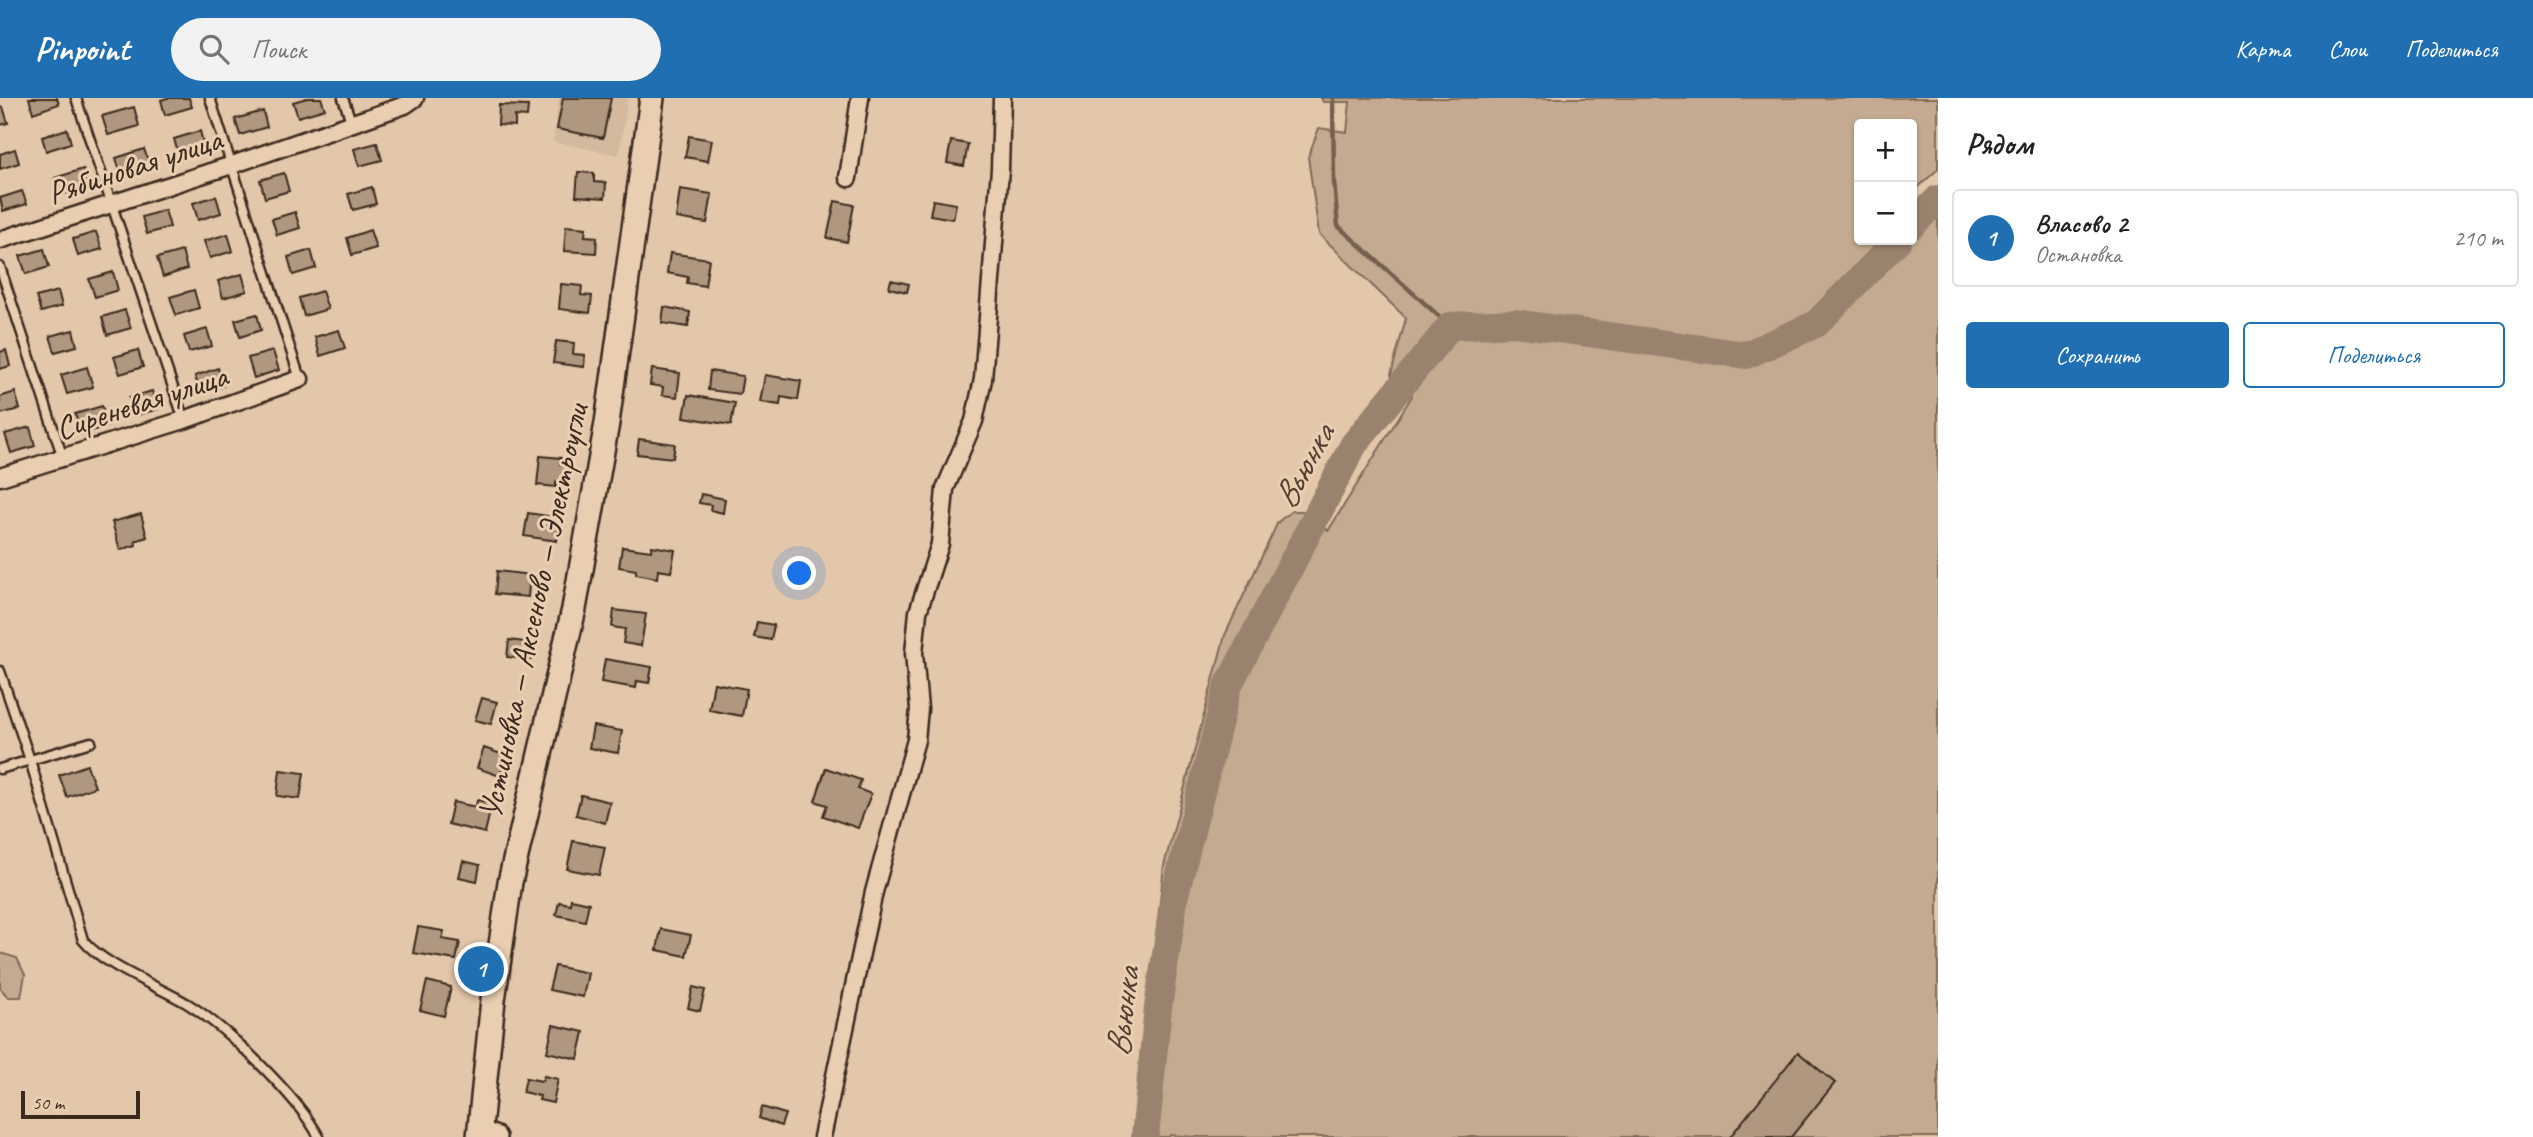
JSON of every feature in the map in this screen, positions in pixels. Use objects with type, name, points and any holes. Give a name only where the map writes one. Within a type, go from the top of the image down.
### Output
[{"type":"main road","name":"Устиновка — Аксеново — Электроугли","points":[[485,1135],[494,1000],[510,882],[574,609],[607,423],[652,98]]},
{"type":"street","points":[[848,178],[860,98]]},
{"type":"street","points":[[822,1137],[874,892],[916,740],[919,709],[914,653],[918,612],[940,544],[945,489],[974,421],[983,379],[1002,98]]},
{"type":"street","name":"Рябиновая улица","points":[[0,240],[232,165],[410,101]]},
{"type":"street","name":"Сиреневая улица","points":[[0,478],[184,420],[300,379]]},
{"type":"lane","points":[[76,98],[184,420]]},
{"type":"lane","points":[[210,98],[300,379]]},
{"type":"lane","points":[[343,98],[352,124]]},
{"type":"lane","points":[[0,267],[63,457]]},
{"type":"lane","points":[[0,671],[30,760],[83,940],[99,955],[188,1004],[223,1030],[308,1117],[319,1137]]},
{"type":"lane","points":[[0,769],[91,742]]},
{"type":"shaded area","points":[[559,98],[628,98],[619,155],[553,142]]},
{"type":"shaded area","points":[[1321,98],[1938,98],[1938,169],[1917,188],[1917,119],[1854,119],[1854,245],[1917,245],[1917,199],[1928,200],[1933,217],[1938,214],[1938,1137],[1133,1137],[1164,866],[1225,635],[1278,522],[1292,511],[1310,511],[1328,531],[1412,396],[1391,375],[1406,318],[1319,234],[1308,157],[1319,128],[1347,132],[1350,102],[1323,102]]},
{"type":"shaded area","points":[[0,953],[17,958],[25,975],[21,997],[8,997],[0,988]]},
{"type":"building","points":[[29,98],[57,98],[59,104],[33,113]]},
{"type":"building","points":[[189,98],[192,107],[165,115],[161,100]]},
{"type":"building","points":[[321,98],[325,109],[298,117],[293,102]]},
{"type":"building","points":[[563,98],[611,98],[603,138],[557,129]]},
{"type":"building","points":[[499,105],[528,106],[527,117],[515,116],[515,126],[498,125]]},
{"type":"building","points":[[3,107],[8,123],[0,125],[0,108]]},
{"type":"building","points":[[134,107],[139,126],[108,135],[102,116]]},
{"type":"building","points":[[263,111],[267,127],[240,135],[235,119]]},
{"type":"building","points":[[67,129],[71,143],[46,151],[42,137]]},
{"type":"building","points":[[200,131],[204,146],[178,153],[174,139]]},
{"type":"building","points":[[689,136],[712,140],[708,161],[685,157]]},
{"type":"building","points":[[951,141],[968,144],[964,166],[947,163]]},
{"type":"building","points":[[377,143],[382,160],[359,166],[354,149]]},
{"type":"building","points":[[15,149],[19,163],[0,169],[0,154]]},
{"type":"building","points":[[144,149],[150,166],[121,175],[116,158]]},
{"type":"building","points":[[83,169],[88,187],[60,195],[55,178]]},
{"type":"building","points":[[578,172],[594,173],[594,182],[606,183],[605,198],[576,196]]},
{"type":"building","points":[[284,173],[289,191],[265,198],[260,180]]},
{"type":"building","points":[[372,187],[376,204],[353,210],[348,194]]},
{"type":"building","points":[[680,189],[712,194],[707,223],[676,218]]},
{"type":"building","points":[[22,191],[27,204],[3,211],[0,198]]},
{"type":"building","points":[[216,196],[221,213],[198,220],[193,203]]},
{"type":"building","points":[[933,200],[956,204],[953,219],[930,215]]},
{"type":"building","points":[[835,201],[854,205],[847,242],[827,238]]},
{"type":"building","points":[[165,210],[170,227],[147,234],[142,217]]},
{"type":"building","points":[[295,212],[300,228],[277,235],[272,219]]},
{"type":"building","points":[[566,226],[586,228],[585,236],[597,237],[596,253],[564,251]]},
{"type":"building","points":[[370,230],[376,248],[352,255],[347,238]]},
{"type":"building","points":[[96,232],[102,249],[78,256],[73,239]]},
{"type":"building","points":[[228,234],[233,251],[210,258],[204,241]]},
{"type":"building","points":[[44,249],[49,267],[26,274],[20,256]]},
{"type":"building","points":[[311,250],[316,268],[293,275],[288,257]]},
{"type":"building","points":[[182,251],[187,269],[163,277],[157,258]]},
{"type":"building","points":[[670,253],[709,259],[705,286],[687,283],[688,277],[667,273]]},
{"type":"building","points":[[113,272],[118,290],[95,297],[89,279]]},
{"type":"building","points":[[242,274],[247,291],[223,298],[218,281]]},
{"type":"building","points":[[891,280],[909,284],[907,292],[889,288]]},
{"type":"building","points":[[561,284],[582,286],[581,295],[592,296],[590,313],[559,309]]},
{"type":"building","points":[[194,290],[199,308],[176,315],[170,297]]},
{"type":"building","points":[[58,291],[62,306],[41,312],[36,297]]},
{"type":"building","points":[[322,291],[328,309],[304,316],[299,298]]},
{"type":"building","points":[[664,307],[690,312],[688,327],[662,323]]},
{"type":"building","points":[[125,310],[131,328],[107,335],[102,317]]},
{"type":"building","points":[[257,314],[261,330],[240,337],[235,320]]},
{"type":"building","points":[[207,329],[212,346],[189,352],[184,336]]},
{"type":"building","points":[[73,330],[77,346],[55,352],[50,336]]},
{"type":"building","points":[[339,330],[345,348],[320,356],[315,337]]},
{"type":"building","points":[[556,341],[574,343],[573,354],[585,355],[584,367],[553,363]]},
{"type":"building","points":[[6,350],[10,366],[0,369],[0,352]]},
{"type":"building","points":[[138,350],[143,367],[120,374],[114,357]]},
{"type":"building","points":[[273,351],[279,370],[254,378],[248,358]]},
{"type":"building","points":[[87,367],[93,387],[67,394],[61,375]]},
{"type":"building","points":[[218,368],[223,386],[200,393],[195,376]]},
{"type":"building","points":[[652,369],[680,373],[677,397],[662,395],[663,387],[650,385]]},
{"type":"building","points":[[710,371],[743,376],[740,394],[708,390]]},
{"type":"building","points":[[765,375],[801,381],[798,400],[781,397],[780,405],[760,402]]},
{"type":"building","points":[[152,391],[158,409],[134,416],[129,398]]},
{"type":"building","points":[[15,392],[20,409],[0,414],[0,397]]},
{"type":"building","points":[[688,395],[735,403],[731,425],[684,417]]},
{"type":"building","points":[[102,406],[107,426],[81,434],[75,414]]},
{"type":"building","points":[[30,427],[35,446],[11,453],[5,434]]},
{"type":"building","points":[[639,439],[675,444],[673,458],[637,454]]},
{"type":"building","points":[[540,456],[561,458],[560,464],[568,465],[566,484],[556,482],[556,487],[537,485]]},
{"type":"building","points":[[701,494],[725,499],[723,513],[710,510],[711,505],[699,503]]},
{"type":"building","points":[[528,513],[548,516],[547,522],[559,524],[557,541],[524,536]]},
{"type":"building","points":[[141,514],[147,537],[135,541],[136,545],[120,550],[112,522]]},
{"type":"building","points":[[652,546],[675,550],[671,572],[658,570],[657,578],[619,567],[622,547],[651,551]]},
{"type":"building","points":[[497,571],[530,575],[528,597],[495,594]]},
{"type":"building","points":[[614,610],[646,614],[641,646],[623,643],[625,629],[612,627]]},
{"type":"building","points":[[757,622],[774,625],[771,640],[754,637]]},
{"type":"building","points":[[509,640],[533,643],[531,660],[507,657]]},
{"type":"building","points":[[605,659],[652,667],[649,683],[637,681],[636,688],[601,682]]},
{"type":"building","points":[[714,683],[747,689],[742,716],[709,710]]},
{"type":"building","points":[[482,698],[497,702],[491,724],[475,720]]},
{"type":"building","points":[[593,726],[622,731],[618,753],[589,748]]},
{"type":"building","points":[[484,748],[507,756],[500,776],[477,768]]},
{"type":"building","points":[[87,765],[95,787],[67,797],[59,775]]},
{"type":"building","points":[[826,768],[861,780],[858,789],[871,794],[858,828],[823,816],[827,805],[815,801]]},
{"type":"building","points":[[280,770],[304,773],[300,799],[277,796]]},
{"type":"building","points":[[581,795],[610,802],[605,823],[576,815]]},
{"type":"building","points":[[477,800],[492,803],[485,833],[448,824],[453,802],[476,807]]},
{"type":"building","points":[[573,841],[605,847],[599,875],[567,869]]},
{"type":"building","points":[[463,861],[480,865],[477,881],[459,877]]},
{"type":"building","points":[[571,899],[589,903],[585,921],[556,915],[559,902],[570,904]]},
{"type":"building","points":[[418,927],[444,931],[442,939],[460,942],[456,960],[413,953]]},
{"type":"building","points":[[661,929],[691,935],[686,956],[657,950]]},
{"type":"building","points":[[555,966],[588,973],[583,997],[549,990]]},
{"type":"building","points":[[427,981],[451,987],[444,1016],[420,1010]]},
{"type":"building","points":[[693,987],[705,990],[700,1011],[688,1008]]},
{"type":"building","points":[[553,1025],[584,1032],[578,1059],[547,1052]]},
{"type":"building","points":[[1798,1052],[1835,1083],[1791,1137],[1730,1137]]},
{"type":"building","points":[[544,1076],[558,1079],[553,1103],[523,1092],[526,1078],[542,1081]]},
{"type":"building","points":[[762,1107],[785,1114],[781,1126],[759,1118]]},
{"type":"waterway","points":[[1333,98],[1334,182],[1338,226],[1450,326]]},
{"type":"waterway","name":"Вьюнка","points":[[1917,220],[1938,199]]},
{"type":"waterway","name":"Вьюнка","points":[[1145,1137],[1158,1007],[1175,894],[1228,686],[1354,444],[1450,326],[1515,323],[1746,355],[1816,324],[1893,245]]},
{"type":"place","name":"Власово 2","points":[[481,969]]}]
